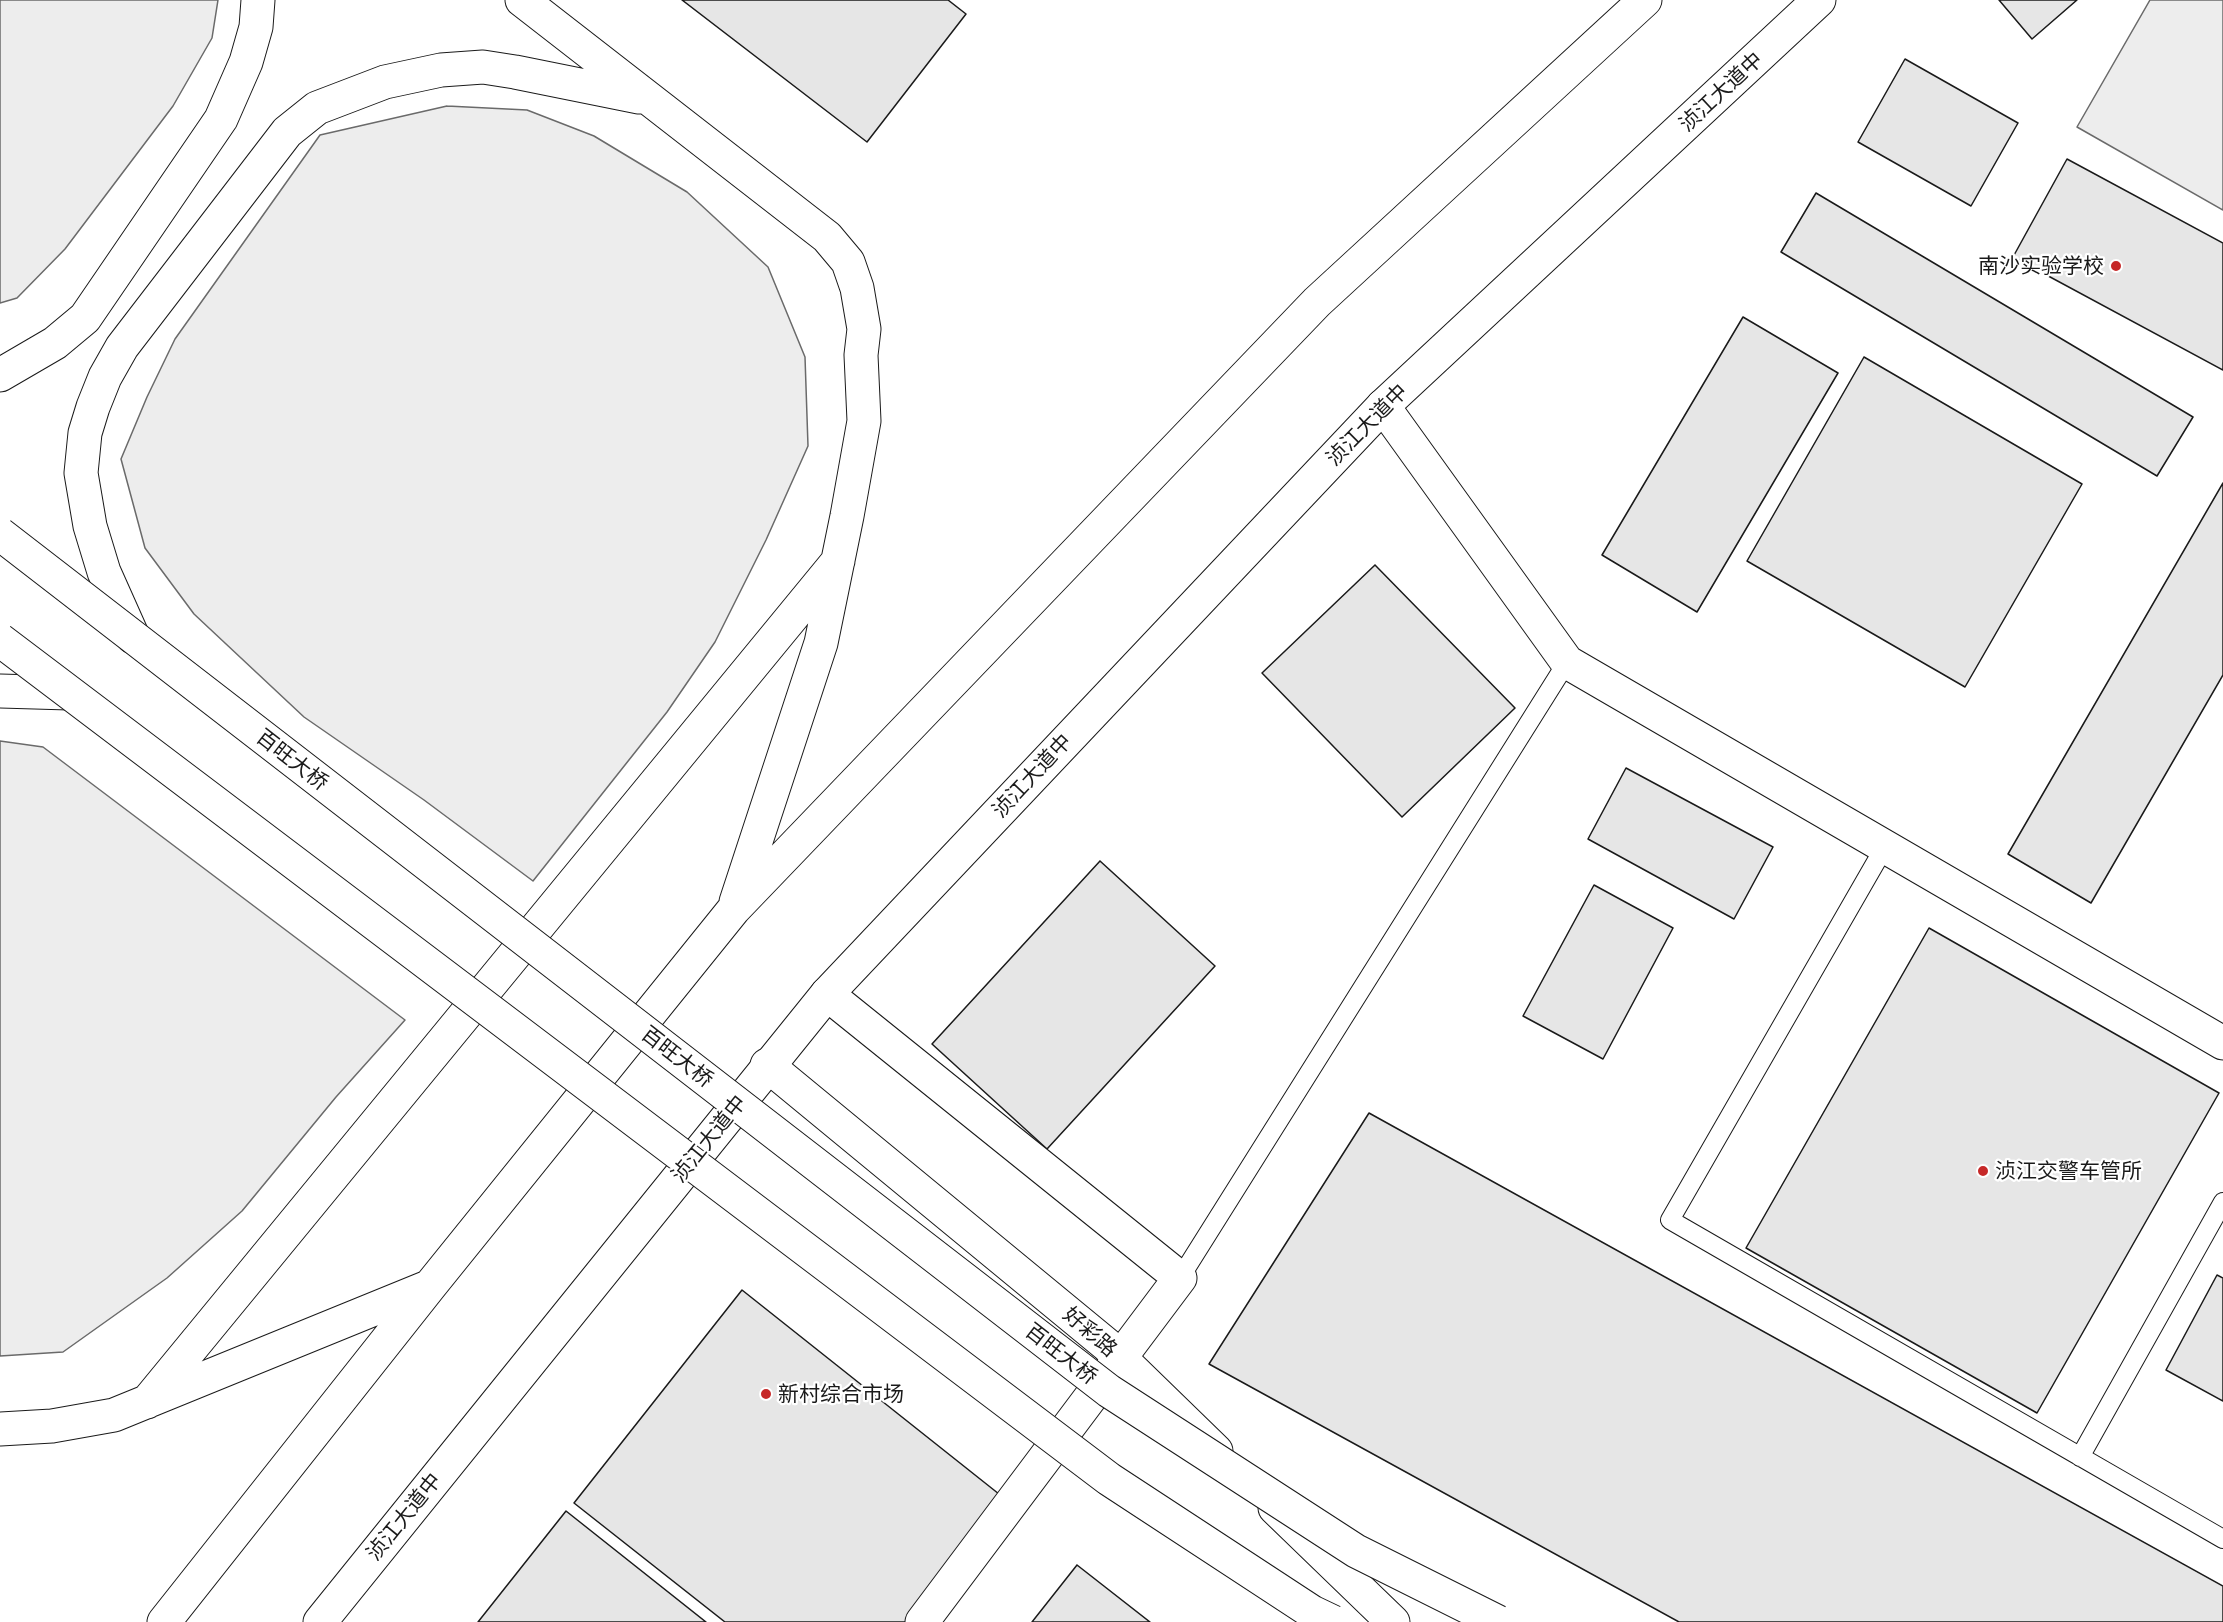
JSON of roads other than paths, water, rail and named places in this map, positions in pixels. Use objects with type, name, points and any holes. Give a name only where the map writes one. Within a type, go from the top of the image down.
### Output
[{"type":"main road","points":[[0,375],[55,343],[86,318],[222,119],[246,62],[256,27],[258,0]]},
{"type":"main road","points":[[522,0],[827,237],[848,262],[857,288],[864,329],[861,355],[864,421],[838,561],[820,643],[734,909]]},
{"type":"main road","points":[[164,1622],[430,1286],[734,909],[1317,302],[1645,0]]},
{"type":"main road","name":"浈江大道中","points":[[320,1622],[767,1065],[827,994],[1383,406],[1820,0]]},
{"type":"main road","points":[[133,637],[104,572],[90,526],[81,473],[85,433],[105,377],[122,347],[287,132],[317,108],[385,82],[441,70],[483,68],[515,72],[647,98]]},
{"type":"main road","points":[[1383,406],[1567,662],[2223,1043]]},
{"type":"main road","name":"百旺大桥","points":[[0,534],[1109,1391],[1356,1551],[1498,1622]]},
{"type":"main road","points":[[147,1402],[838,561]]},
{"type":"main road","points":[[0,640],[1109,1479],[1312,1612],[1333,1622]]},
{"type":"main road","points":[[0,691],[69,693]]},
{"type":"main road","points":[[827,994],[1180,1278],[922,1622]]},
{"type":"main road","name":"好彩路","points":[[767,1065],[1120,1358],[1393,1622]]},
{"type":"main road","points":[[0,1429],[52,1426],[114,1414],[430,1286]]},
{"type":"lane","points":[[1180,1278],[1567,662]]},
{"type":"lane","points":[[1884,848],[1670,1220],[2223,1539]]},
{"type":"lane","points":[[2079,1457],[2223,1202]]},
{"type":"place","name":"南沙实验学校","points":[[2116,266]]},
{"type":"place","name":"浈江交警车管所","points":[[1983,1171]]},
{"type":"place","name":"新村综合市场","points":[[766,1394]]}]
